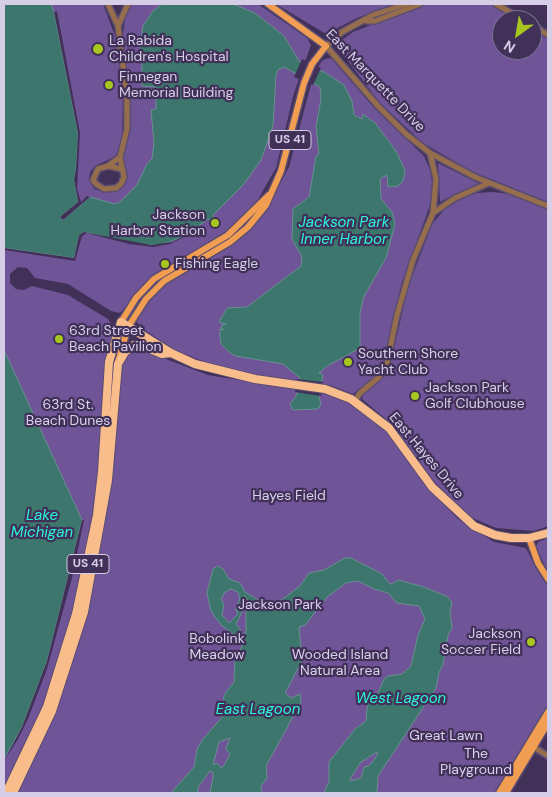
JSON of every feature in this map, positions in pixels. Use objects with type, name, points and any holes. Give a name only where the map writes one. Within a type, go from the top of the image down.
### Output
[{"type":"highway","name":"East Hayes Drive","points":[[125,324],[171,353],[214,370],[325,389],[355,401],[390,428],[432,487],[474,526],[494,535],[529,538],[548,533]]},
{"type":"highway","name":"US 41","points":[[6,793],[47,707],[76,614],[100,490],[109,362],[125,324]]},
{"type":"highway","points":[[118,364],[124,352],[134,345],[143,346],[162,354],[171,353]]},
{"type":"highway","name":"US 41","points":[[13,793],[52,711],[84,612],[108,480],[118,364]]},
{"type":"main road","name":"East Marquette Drive","points":[[268,4],[326,46]]},
{"type":"main road","name":"US 41","points":[[118,364],[125,324],[136,298],[154,279],[228,235],[269,195],[285,160],[304,82],[312,64],[326,46]]},
{"type":"main road","points":[[529,538],[538,563],[548,579]]},
{"type":"main road","points":[[506,793],[548,712]]},
{"type":"main road","points":[[499,793],[548,723]]},
{"type":"street","points":[[108,4],[118,26],[127,120],[120,157],[124,178],[121,184],[113,189],[104,189],[96,184],[94,176],[98,169],[108,166],[120,157]]},
{"type":"street","points":[[118,26],[128,4]]},
{"type":"street","points":[[326,46],[342,32],[366,21],[372,15],[406,4]]},
{"type":"street","points":[[366,21],[375,21],[420,4]]},
{"type":"street","name":"East Marquette Drive","points":[[326,46],[378,106],[406,134],[430,153],[489,183],[548,206]]},
{"type":"street","points":[[355,401],[360,393],[379,377],[387,363],[397,315],[413,260],[433,213],[436,179],[430,153]]},
{"type":"street","points":[[108,166],[122,169]]},
{"type":"street","points":[[433,213],[455,198],[489,183]]},
{"type":"street","points":[[531,746],[548,756]]},
{"type":"green space","name":"63rd St. Beach Dunes","points":[[51,4],[103,4],[117,41],[123,93],[122,139],[116,156],[95,166],[90,172],[89,179],[94,189],[103,192],[121,189],[127,181],[122,162],[128,139],[130,117],[123,34],[125,19],[131,4],[258,4],[307,38],[311,45],[294,93],[276,168],[256,203],[225,234],[159,271],[120,313],[111,311],[68,284],[35,278],[27,268],[18,267],[10,274],[10,283],[16,289],[24,290],[32,286],[68,295],[108,319],[114,328],[105,370],[97,489],[73,612],[40,714],[4,789],[4,759],[15,741],[69,577],[82,520],[4,350],[4,248],[74,258],[74,190],[54,12]]},
{"type":"green space","points":[[276,4],[400,4],[359,17],[326,34]]},
{"type":"green space","points":[[424,4],[490,4],[500,10],[492,10],[492,60],[542,60],[542,36],[548,39],[548,202],[471,171],[423,143],[379,102],[339,49],[342,40],[353,32]]},
{"type":"green space","points":[[331,58],[375,109],[424,156],[430,170],[433,187],[429,208],[402,282],[383,362],[375,376],[353,394],[332,386],[244,373],[205,362],[175,350],[140,327],[136,320],[155,293],[170,280],[253,225],[267,208],[289,167],[313,77],[321,62]]},
{"type":"green space","points":[[438,163],[478,183],[478,186],[459,192],[440,202]]},
{"type":"green space","points":[[477,193],[510,194],[548,210],[548,526],[534,531],[496,528],[468,516],[428,475],[393,425],[362,399],[364,392],[383,376],[393,353],[408,287],[432,224],[444,210],[459,200]]},
{"type":"green space","name":"Jackson Park","points":[[134,347],[208,375],[325,394],[347,402],[385,430],[426,486],[458,519],[494,542],[526,548],[538,572],[548,586],[548,705],[497,793],[16,793],[52,721],[86,621],[112,480],[123,358]]},
{"type":"green space","points":[[548,538],[548,572],[536,547],[538,542]]},
{"type":"water","name":"Jackson Park Inner Harbor","points":[[4,4],[51,4],[54,12],[78,133],[74,179],[78,202],[60,217],[63,220],[90,197],[115,204],[120,202],[137,185],[147,164],[152,159],[154,142],[151,110],[156,109],[156,87],[142,86],[142,55],[139,54],[143,26],[153,11],[162,4],[233,4],[255,13],[284,36],[299,61],[324,72],[344,85],[352,101],[354,115],[362,119],[363,114],[375,123],[396,151],[405,170],[403,181],[398,186],[388,187],[387,175],[380,179],[381,199],[392,212],[395,224],[386,258],[364,296],[360,313],[360,348],[327,366],[319,373],[323,375],[319,397],[321,404],[318,409],[293,410],[290,404],[297,395],[300,378],[283,364],[236,356],[230,353],[221,344],[220,329],[224,330],[221,328],[222,325],[226,324],[219,322],[227,308],[247,307],[301,266],[302,257],[292,239],[293,209],[309,197],[316,156],[319,154],[316,127],[321,99],[320,87],[284,67],[278,70],[276,75],[273,126],[261,160],[243,185],[213,215],[214,218],[211,221],[208,219],[183,237],[160,245],[143,245],[84,232],[79,235],[74,258],[4,248]]},
{"type":"water","name":"Lake Michigan","points":[[4,350],[82,520],[47,661],[22,727],[4,759]]},
{"type":"water","name":"East Lagoon","points":[[345,558],[351,558],[382,574],[389,583],[392,584],[398,580],[424,587],[448,597],[452,603],[450,612],[452,628],[448,635],[443,665],[439,672],[436,688],[378,776],[376,793],[324,793],[329,781],[329,762],[355,729],[366,721],[368,699],[377,695],[384,679],[388,676],[402,674],[411,666],[418,635],[425,619],[419,606],[397,603],[388,593],[358,581],[346,583],[327,597],[305,625],[299,627],[302,661],[285,693],[291,698],[300,694],[301,702],[266,766],[267,778],[261,786],[262,793],[210,793],[213,773],[210,771],[198,787],[198,793],[171,793],[194,767],[197,749],[223,716],[224,695],[234,682],[235,660],[242,647],[239,638],[221,625],[211,611],[207,593],[213,569],[218,566],[223,569],[229,579],[240,583],[245,592],[268,606],[280,601],[300,586],[309,573],[324,570]],"holes":[[[231,589],[238,592],[240,598],[236,609],[238,614],[229,623],[222,615],[224,604],[221,599],[225,592]],[[245,596],[251,606],[246,610],[246,633],[243,634],[236,624],[242,612],[241,605]],[[230,738],[226,749],[230,754],[222,768],[217,763],[213,765],[219,742]],[[378,753],[369,766],[364,767],[361,778],[351,781],[350,779],[361,762]]]},
{"type":"pier","points":[[57,11],[80,133],[77,189],[81,202],[87,196],[90,197],[63,220],[60,217],[78,202],[74,179],[78,133],[54,12]]},
{"type":"pier","points":[[302,59],[321,68],[313,85],[294,77]]},
{"type":"pier","points":[[196,230],[170,244],[153,247],[129,244],[87,233],[82,236],[75,261],[4,250],[4,248],[74,258],[79,235],[84,232],[151,245],[172,242]]},
{"type":"pier","points":[[297,379],[323,382],[321,396],[295,392]]},
{"type":"pier","points":[[82,520],[84,520],[72,578],[47,669],[28,719],[4,761],[22,727],[47,661]]},
{"type":"place","name":"La Rabida Children's Hospital","points":[[98,49]]},
{"type":"place","name":"Finnegan Memorial Building","points":[[109,85]]},
{"type":"place","name":"Jackson Harbor Station","points":[[215,223]]},
{"type":"place","name":"Fishing Eagle","points":[[165,264]]},
{"type":"place","name":"63rd Street Beach Pavilion","points":[[59,339]]},
{"type":"place","name":"Southern Shore Yacht Club","points":[[348,362]]},
{"type":"place","name":"Jackson Park Golf Clubhouse","points":[[415,396]]},
{"type":"place","name":"Jackson Soccer Field","points":[[531,642]]},
{"type":"park label","name":"Hayes Field","points":[[289,496]]},
{"type":"park label","name":"Bobolink Meadow","points":[[217,648]]},
{"type":"park label","name":"Wooded Island Natural Area","points":[[340,664]]},
{"type":"park label","name":"Great Lawn","points":[[446,736]]},
{"type":"park label","name":"The Playground","points":[[476,762]]},
{"type":"water label","name":"West Lagoon","points":[[401,699]]}]
